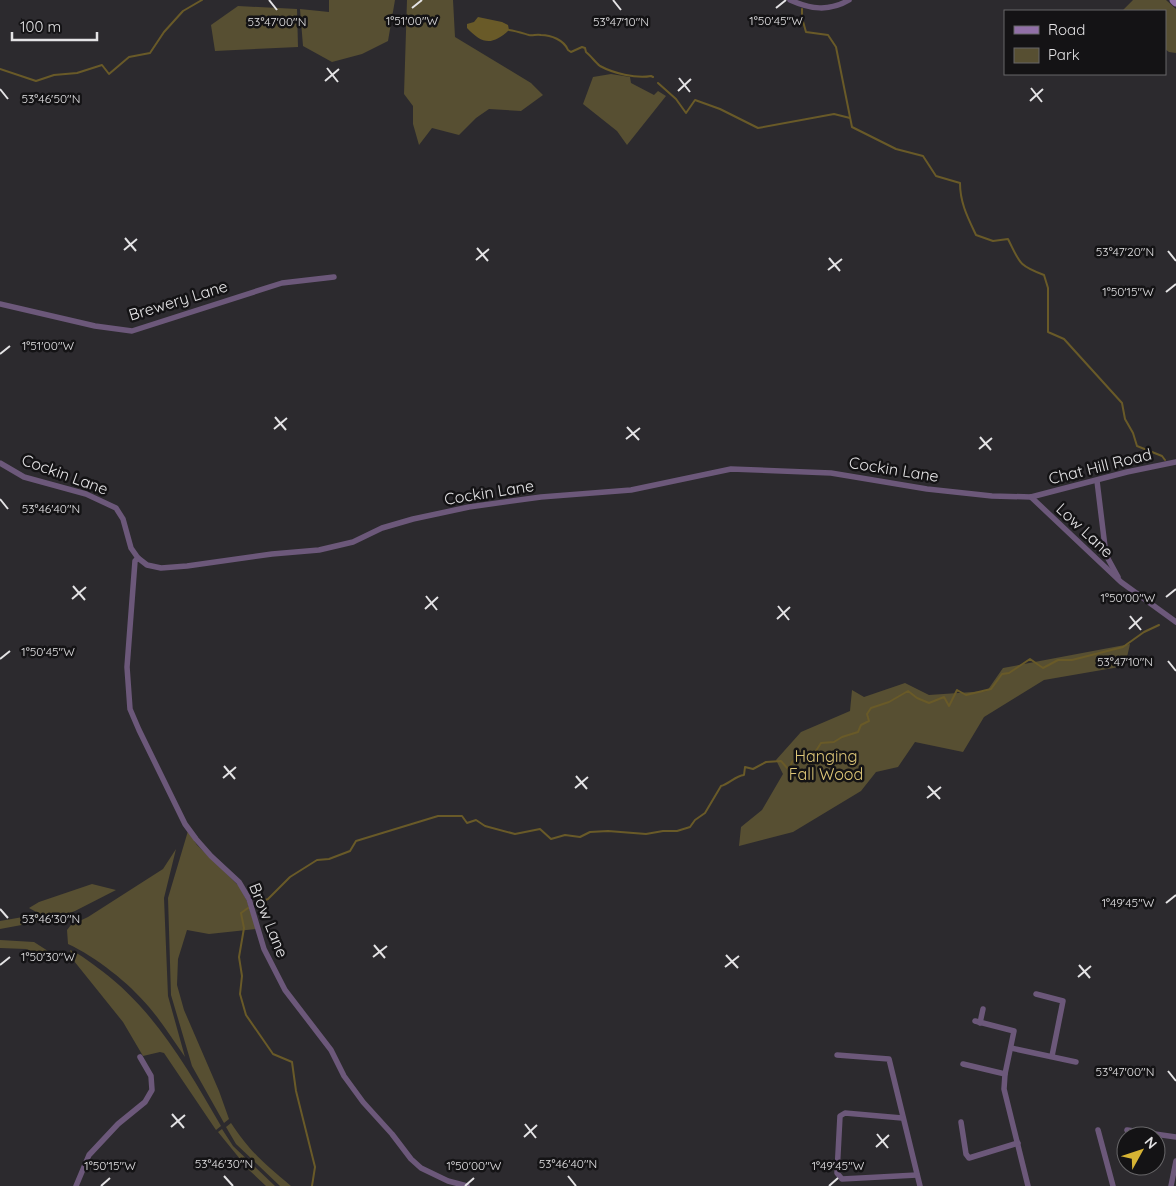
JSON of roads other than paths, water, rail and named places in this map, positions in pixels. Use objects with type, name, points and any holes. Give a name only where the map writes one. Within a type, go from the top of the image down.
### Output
[{"type":"street","points":[[792,1],[812,7],[832,8],[848,0]]},
{"type":"street","name":"Brewery Lane","points":[[0,304],[95,326],[132,331],[282,283],[334,277]]},
{"type":"street","name":"Chat Hill Road","points":[[1031,497],[1126,472],[1176,462]]},
{"type":"street","name":"Cockin Lane","points":[[0,463],[24,477],[86,494],[116,508],[123,519],[130,548],[147,565],[161,568],[319,550],[345,544],[382,528],[413,519],[469,507],[541,497],[631,490],[731,469],[831,473],[927,489],[992,496],[1031,497]]},
{"type":"street","name":"Low Lane","points":[[1096,481],[1106,555],[1121,582]]},
{"type":"street","name":"Low Lane","points":[[1031,497],[1121,582],[1176,622]]},
{"type":"street","name":"Brow Lane","points":[[138,558],[135,561],[127,667],[130,709],[138,730],[185,824],[211,856],[239,882],[249,899],[264,949],[285,990],[331,1050],[344,1076],[363,1102],[392,1134],[411,1159],[421,1168],[448,1181],[467,1186]]},
{"type":"street","points":[[1104,566],[1110,562]]},
{"type":"street","points":[[1036,994],[1063,1001],[1052,1056]]},
{"type":"street","points":[[983,1010],[978,1022],[1014,1031],[1005,1074],[1004,1089],[1028,1186]]},
{"type":"street","points":[[1011,1048],[1076,1062]]},
{"type":"street","points":[[837,1055],[889,1059],[920,1186]]},
{"type":"street","points":[[76,1186],[89,1155],[118,1124],[145,1102],[152,1090],[151,1076],[140,1057]]},
{"type":"street","points":[[963,1064],[1005,1074]]},
{"type":"street","points":[[902,1118],[845,1113],[840,1116],[837,1173],[842,1179],[917,1175]]},
{"type":"street","points":[[961,1122],[966,1154],[969,1158],[1018,1143]]},
{"type":"street","points":[[1098,1130],[1113,1186]]},
{"type":"street","points":[[1172,1186],[1176,1161]]},
{"type":"waterway","points":[[0,69],[36,81],[54,75],[77,73],[102,65],[109,74],[129,57],[150,53],[164,32],[183,11],[202,0]]},
{"type":"waterway","points":[[802,9],[802,18],[806,32],[828,35],[836,47],[852,127],[896,149],[923,156],[936,176],[960,183],[963,204],[976,235],[993,241],[1008,239],[1024,266],[1044,275],[1048,288],[1048,332],[1064,339],[1122,403],[1125,419],[1133,433],[1137,446],[1162,456],[1165,460]]},
{"type":"waterway","points":[[509,30],[530,35],[553,37],[564,43],[571,52],[582,47],[585,48],[586,52],[600,66],[611,71],[625,75],[653,77]]},
{"type":"waterway","points":[[658,83],[676,99],[686,113],[695,100],[720,109],[758,128],[834,114],[850,118]]},
{"type":"waterway","points":[[256,904],[268,899],[290,877],[317,860],[329,859],[350,851],[356,841],[438,816],[462,816],[467,823],[476,820],[485,826],[515,834],[540,829],[551,839],[565,835],[580,837],[590,832],[608,831],[646,834],[677,831],[690,827],[695,820],[705,813],[721,786],[744,775],[745,767],[753,769],[766,762],[781,761],[789,770],[792,762],[800,755],[812,757],[821,743],[834,742],[842,737],[858,732],[861,725],[869,721],[867,714],[871,708],[889,702],[908,691],[917,698],[929,703],[944,697],[949,706],[957,690],[966,695],[991,689],[1002,674],[1009,673],[1030,659],[1043,668],[1058,660],[1072,660],[1123,647],[1144,632],[1159,625]]},
{"type":"waterway","points":[[248,908],[241,913],[244,928],[239,957],[242,976],[240,994],[246,1015],[273,1054],[292,1062],[296,1091],[315,1167],[312,1186]]},
{"type":"park label","name":"Hanging Fall Wood","points":[[826,765]]}]
